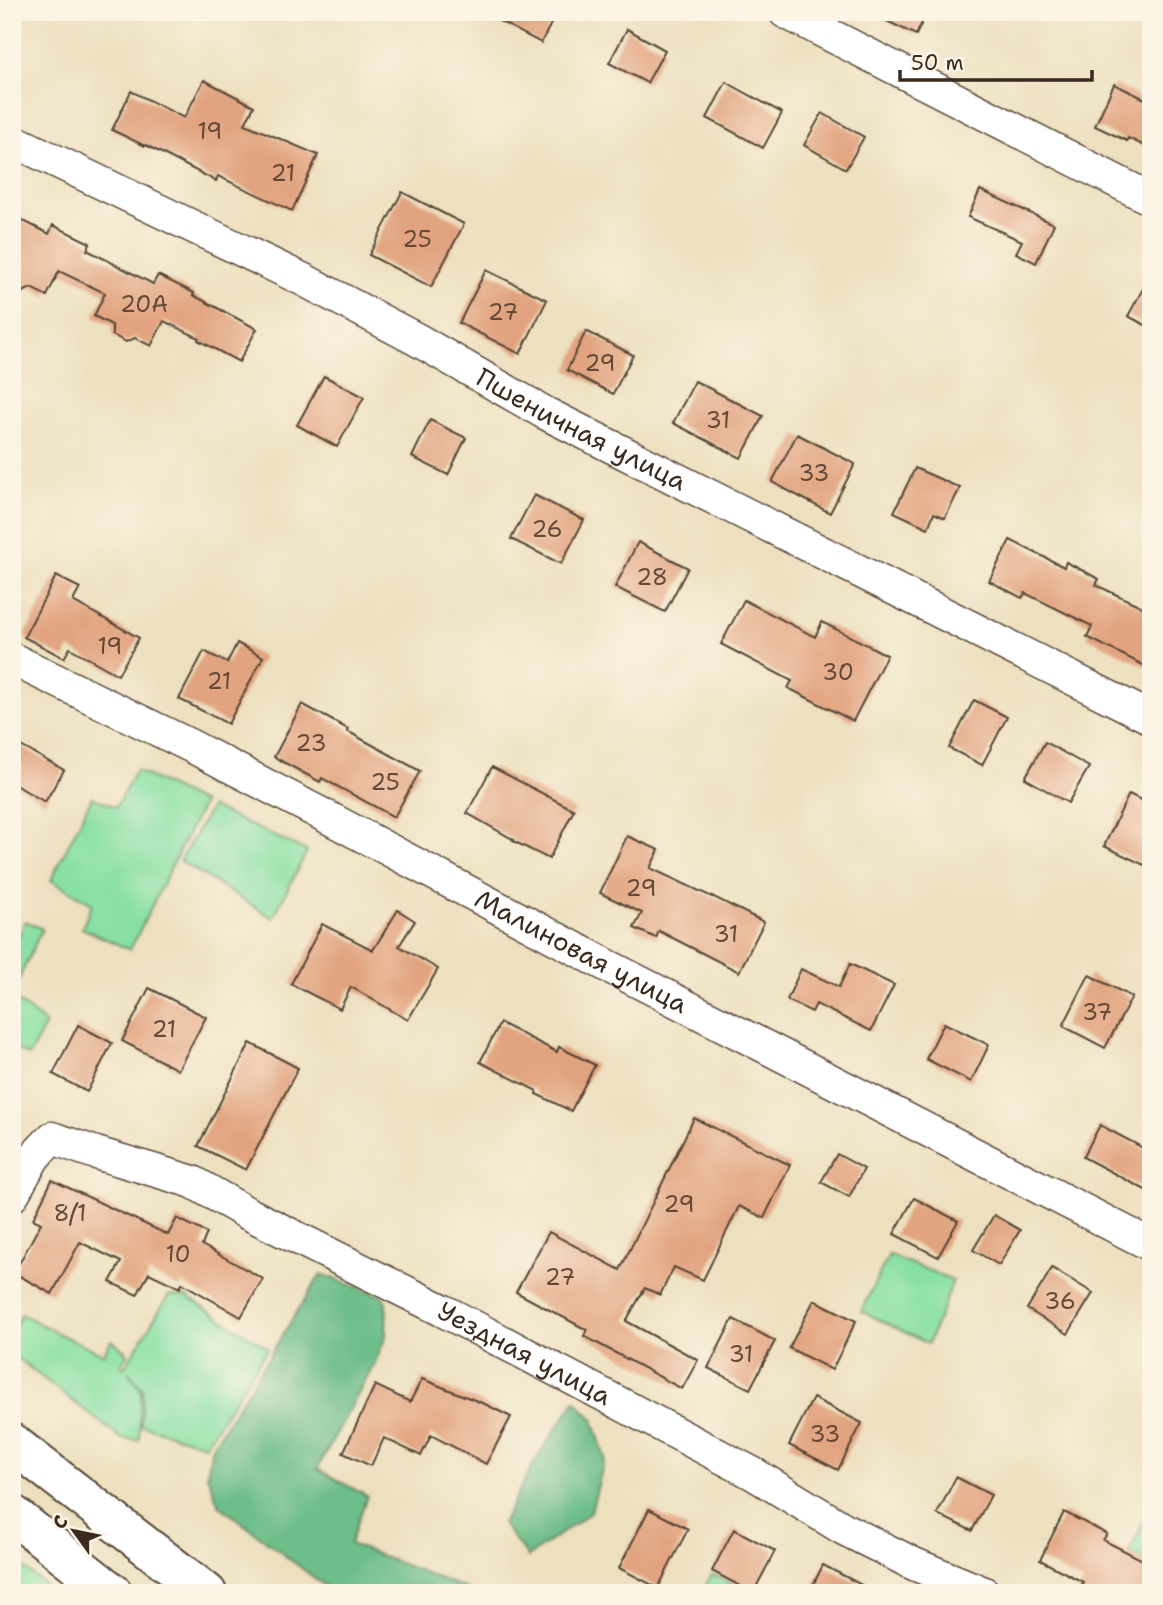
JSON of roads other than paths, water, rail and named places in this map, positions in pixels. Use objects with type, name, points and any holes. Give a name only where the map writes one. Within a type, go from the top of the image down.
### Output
[{"type":"highway","points":[[12,1443],[207,1593]]},
{"type":"highway","points":[[12,1514],[113,1593]]},
{"type":"street","points":[[785,12],[1151,199]]},
{"type":"street","name":"Пшеничная улица","points":[[12,140],[304,280],[416,339],[545,413],[1151,718]]},
{"type":"street","name":"Малиновая улица","points":[[12,659],[191,746],[620,973],[1151,1245]]},
{"type":"street","name":"Уездная улица","points":[[12,1196],[34,1157],[52,1138],[193,1182],[247,1213],[442,1310],[743,1468],[844,1529],[914,1564],[984,1593]]}]
